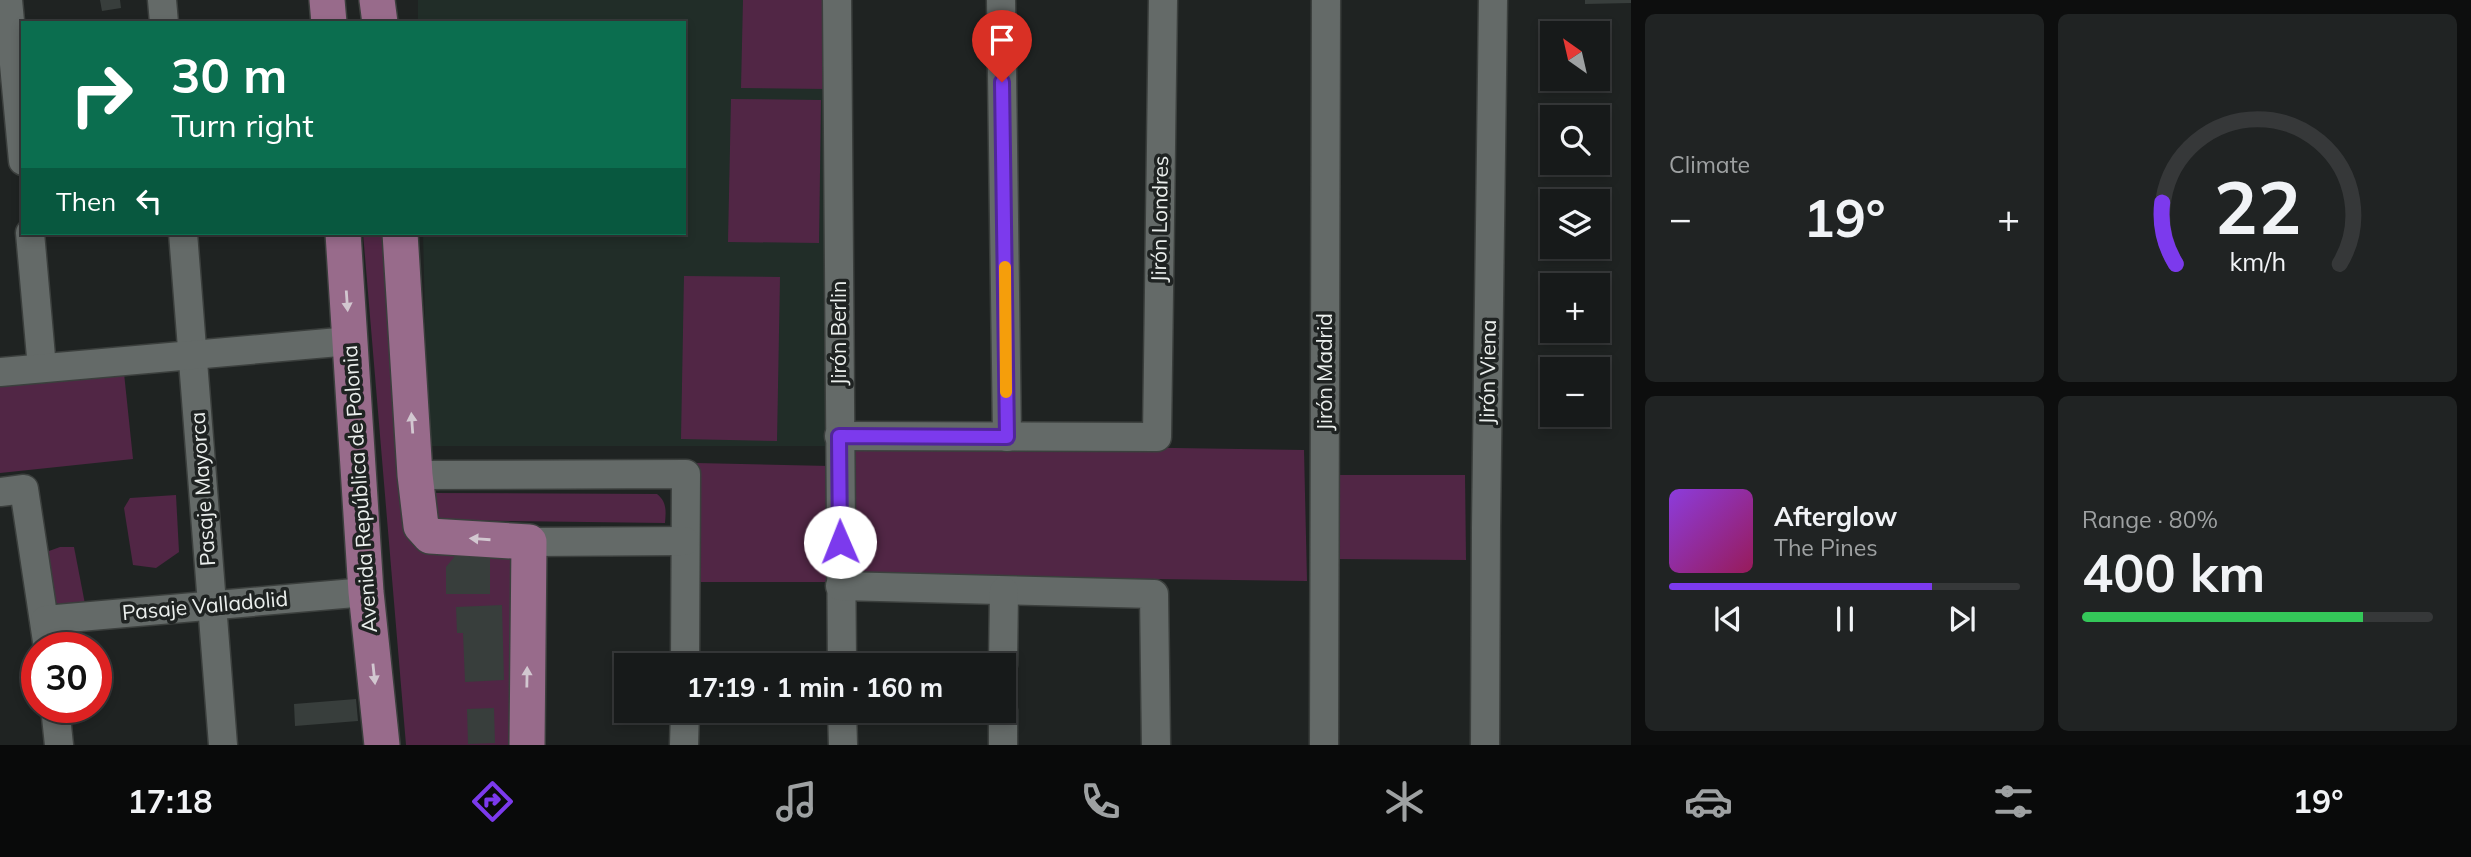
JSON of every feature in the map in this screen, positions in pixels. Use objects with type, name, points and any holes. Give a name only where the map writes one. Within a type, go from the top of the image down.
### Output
[{"type":"main road","points":[[327,0],[329,21]]},
{"type":"main road","points":[[377,0],[380,21]]},
{"type":"main road","name":"Avenida República de Polonia","points":[[343,235],[366,592],[382,745]]},
{"type":"main road","points":[[400,235],[415,475],[421,526],[430,536],[529,542],[527,745]]},
{"type":"street","points":[[8,0],[21,140]]},
{"type":"street","points":[[162,0],[164,21]]},
{"type":"street","name":"Jirón Berlin","points":[[837,0],[842,653]]},
{"type":"street","points":[[839,436],[1007,437],[1001,0]]},
{"type":"street","name":"Jirón Londres","points":[[1007,437],[1157,437],[1163,0]]},
{"type":"street","name":"Jirón Madrid","points":[[1324,745],[1326,0]]},
{"type":"street","name":"Jirón Viena","points":[[1485,745],[1493,0]]},
{"type":"street","points":[[30,235],[42,368]]},
{"type":"street","name":"Pasaje Mayorca","points":[[183,235],[223,745]]},
{"type":"street","points":[[0,372],[350,341]]},
{"type":"street","points":[[415,475],[686,474],[685,653]]},
{"type":"street","points":[[0,492],[24,489],[46,632]]},
{"type":"street","points":[[529,542],[685,541]]},
{"type":"street","points":[[841,586],[1154,594],[1157,745]]},
{"type":"street","points":[[1003,653],[1004,591]]},
{"type":"street","name":"Pasaje Valladolid","points":[[45,620],[366,592]]},
{"type":"street","points":[[57,723],[59,745]]},
{"type":"street","points":[[684,745],[685,723]]},
{"type":"street","points":[[842,723],[843,745]]},
{"type":"street","points":[[1003,723],[1003,745]]},
{"type":"shaded area","points":[[418,0],[831,0],[832,446],[428,446],[423,235],[686,235],[686,21],[418,21]]},
{"type":"shaded area","points":[[743,0],[827,0],[826,89],[741,88]]},
{"type":"shaded area","points":[[731,99],[821,100],[819,243],[728,242]]},
{"type":"shaded area","points":[[363,235],[389,235],[418,542],[503,549],[517,561],[515,745],[406,745]]},
{"type":"shaded area","points":[[684,276],[780,277],[777,441],[681,439]]},
{"type":"shaded area","points":[[124,373],[133,459],[0,473],[0,387]]},
{"type":"shaded area","points":[[854,443],[1304,450],[1307,581],[854,575]]},
{"type":"shaded area","points":[[696,463],[830,466],[830,582],[696,582]]},
{"type":"shaded area","points":[[1335,475],[1465,475],[1466,560],[1334,559]]},
{"type":"shaded area","points":[[431,493],[657,494],[666,511],[665,523],[439,520],[433,515]]},
{"type":"shaded area","points":[[176,495],[179,552],[156,568],[133,565],[124,508],[130,498]]},
{"type":"shaded area","points":[[60,547],[74,547],[85,604],[76,607],[49,602],[49,551]]},
{"type":"building","points":[[100,0],[120,0],[121,8],[102,11]]},
{"type":"building","points":[[1585,0],[1631,0],[1631,3],[1585,4]]},
{"type":"building","points":[[455,556],[490,557],[490,594],[446,594],[446,567]]},
{"type":"building","points":[[502,605],[504,680],[465,682],[463,633],[457,633],[456,607]]},
{"type":"building","points":[[356,699],[358,721],[295,726],[294,704]]},
{"type":"building","points":[[494,708],[495,743],[468,744],[467,709]]},
{"type":"slow traffic","points":[[1005,267],[1006,392]]},
{"type":"route","points":[[840,542],[839,436],[1007,437],[1002,82]]}]
